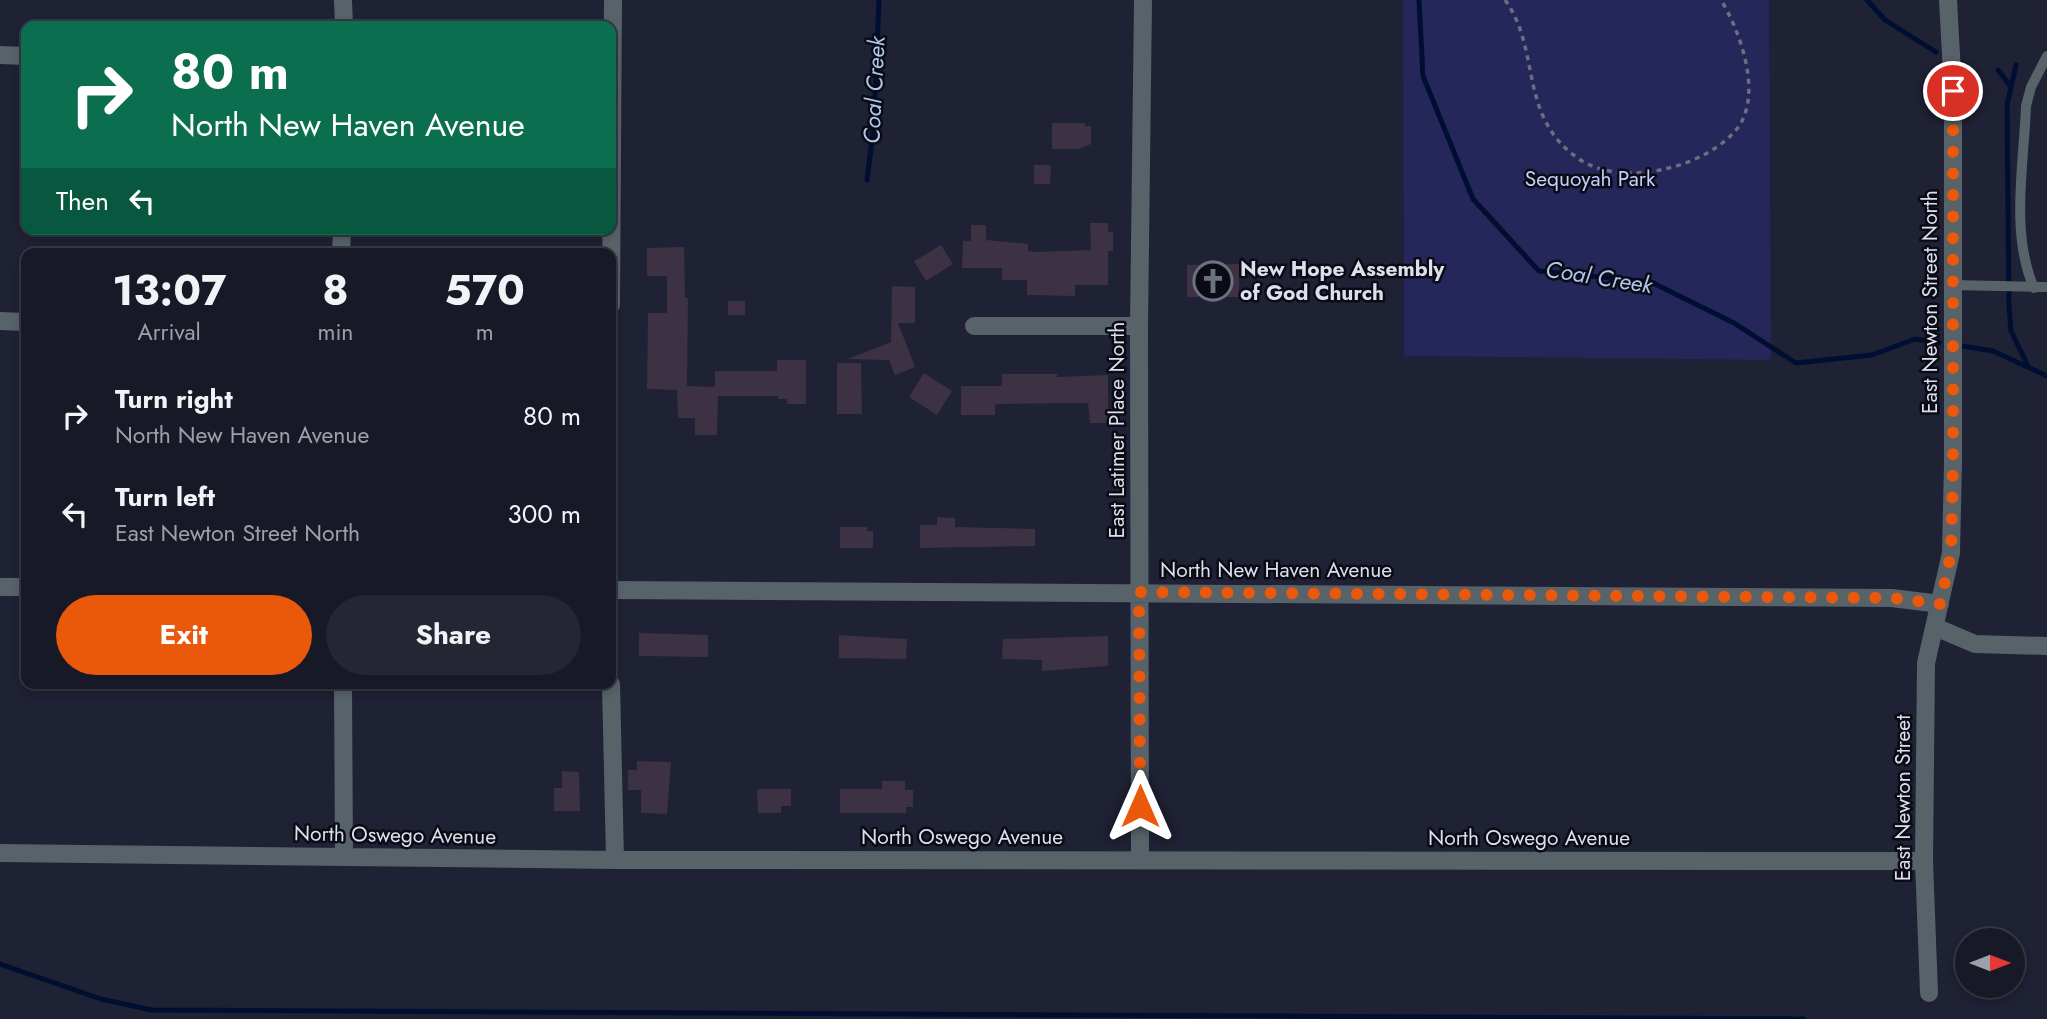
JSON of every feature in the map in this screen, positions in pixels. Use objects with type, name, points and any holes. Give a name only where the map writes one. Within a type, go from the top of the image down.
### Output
[{"type":"street","points":[[344,0],[344,21]]},
{"type":"street","points":[[613,0],[613,21]]},
{"type":"street","name":"East Latimer Place North","points":[[1140,860],[1139,326],[1143,0]]},
{"type":"street","name":"East Newton Street North","points":[[1940,604],[1951,553],[1953,91],[1948,0]]},
{"type":"street","points":[[0,55],[21,56]]},
{"type":"street","points":[[0,321],[21,322]]},
{"type":"street","points":[[974,326],[1139,326]]},
{"type":"street","points":[[0,587],[21,587]]},
{"type":"street","name":"North New Haven Avenue","points":[[616,590],[1892,598],[1940,604]]},
{"type":"street","name":"East Newton Street","points":[[1929,993],[1924,861],[1926,663],[1940,604]]},
{"type":"street","points":[[1935,627],[1975,644],[2047,646]]},
{"type":"street","points":[[344,689],[344,857]]},
{"type":"street","points":[[611,689],[615,860]]},
{"type":"street","name":"North Oswego Avenue","points":[[0,853],[615,860],[1924,861]]},
{"type":"lane","points":[[2034,288],[2024,264],[2022,240],[2026,106],[2031,87],[2047,56]]},
{"type":"lane","points":[[1952,285],[2047,288]]},
{"type":"path","points":[[1505,0],[1515,14],[1535,98],[1551,132],[1581,161],[1602,169],[1644,174],[1689,161],[1724,141],[1740,125],[1749,81],[1741,42],[1721,0]]},
{"type":"green space","name":"Sequoyah Park","points":[[1403,0],[1769,0],[1771,360],[1404,356]]},
{"type":"building","points":[[1052,123],[1085,123],[1085,126],[1091,126],[1091,144],[1079,149],[1052,149]]},
{"type":"building","points":[[1034,165],[1051,165],[1050,184],[1034,184]]},
{"type":"building","points":[[1090,223],[1108,223],[1108,232],[1113,232],[1113,251],[1108,251],[1108,285],[1075,285],[1075,296],[1027,295],[1027,280],[1002,280],[1002,268],[962,268],[963,241],[971,241],[971,225],[986,225],[986,240],[1028,244],[1028,251],[1035,252],[1091,250]]},
{"type":"building","points":[[941,245],[953,264],[926,281],[914,261]]},
{"type":"building","points":[[684,247],[685,298],[688,298],[687,386],[715,387],[715,371],[777,371],[777,360],[806,360],[806,404],[787,404],[787,399],[778,399],[778,396],[718,396],[717,435],[695,435],[695,418],[678,418],[677,390],[647,389],[648,313],[667,313],[667,276],[647,276],[647,248]]},
{"type":"building","name":"New Hope Assembly of God Church","points":[[1239,264],[1239,297],[1187,297],[1187,265]]},
{"type":"building","points":[[892,286],[915,287],[915,323],[898,323],[915,367],[895,375],[889,360],[848,359],[891,342]]},
{"type":"building","points":[[728,301],[745,301],[745,315],[728,315]]},
{"type":"building","points":[[837,363],[861,363],[862,414],[837,414]]},
{"type":"building","points":[[924,373],[952,391],[937,415],[909,397]]},
{"type":"building","points":[[1002,374],[1057,374],[1057,377],[1108,375],[1108,423],[1090,423],[1088,403],[995,404],[995,415],[961,415],[961,386],[1002,386]]},
{"type":"building","points":[[937,517],[955,518],[955,527],[1035,529],[1035,546],[920,548],[920,525],[937,525]]},
{"type":"building","points":[[840,527],[867,527],[867,531],[873,531],[873,548],[840,548]]},
{"type":"building","points":[[639,633],[708,635],[708,657],[639,656]]},
{"type":"building","points":[[839,635],[907,639],[906,659],[839,658]]},
{"type":"building","points":[[1108,636],[1108,666],[1042,671],[1042,660],[1002,659],[1003,639]]},
{"type":"building","points":[[637,761],[671,762],[667,814],[641,813],[641,790],[628,790],[628,770],[637,770]]},
{"type":"building","points":[[562,771],[579,772],[580,811],[554,811],[554,788],[562,788]]},
{"type":"building","points":[[882,781],[905,781],[905,790],[913,790],[913,807],[906,807],[906,813],[840,813],[840,789],[882,789]]},
{"type":"building","points":[[757,789],[791,789],[791,806],[781,806],[781,813],[758,813]]},
{"type":"waterway","name":"Coal Creek","points":[[867,180],[874,124],[879,0]]},
{"type":"waterway","name":"Coal Creek","points":[[1419,0],[1423,76],[1473,199],[1539,271],[1651,282],[1734,323],[1796,363],[1872,355],[1915,339],[1939,343]]},
{"type":"waterway","points":[[1867,0],[1885,20],[1936,52]]},
{"type":"waterway","points":[[2016,65],[2007,105],[2009,307],[2011,331],[2028,366]]},
{"type":"waterway","points":[[1998,70],[2009,84]]},
{"type":"waterway","name":"Coal Creek","points":[[1962,346],[1993,351],[2047,376]]},
{"type":"waterway","name":"Coal Creek","points":[[0,964],[101,999],[152,1010],[1804,1019]]},
{"type":"place","name":"New Hope Assembly of God Church","points":[[1213,281]]},
{"type":"route","points":[[1140,806],[1139,592],[1892,598],[1940,604],[1951,553],[1953,91]]}]
